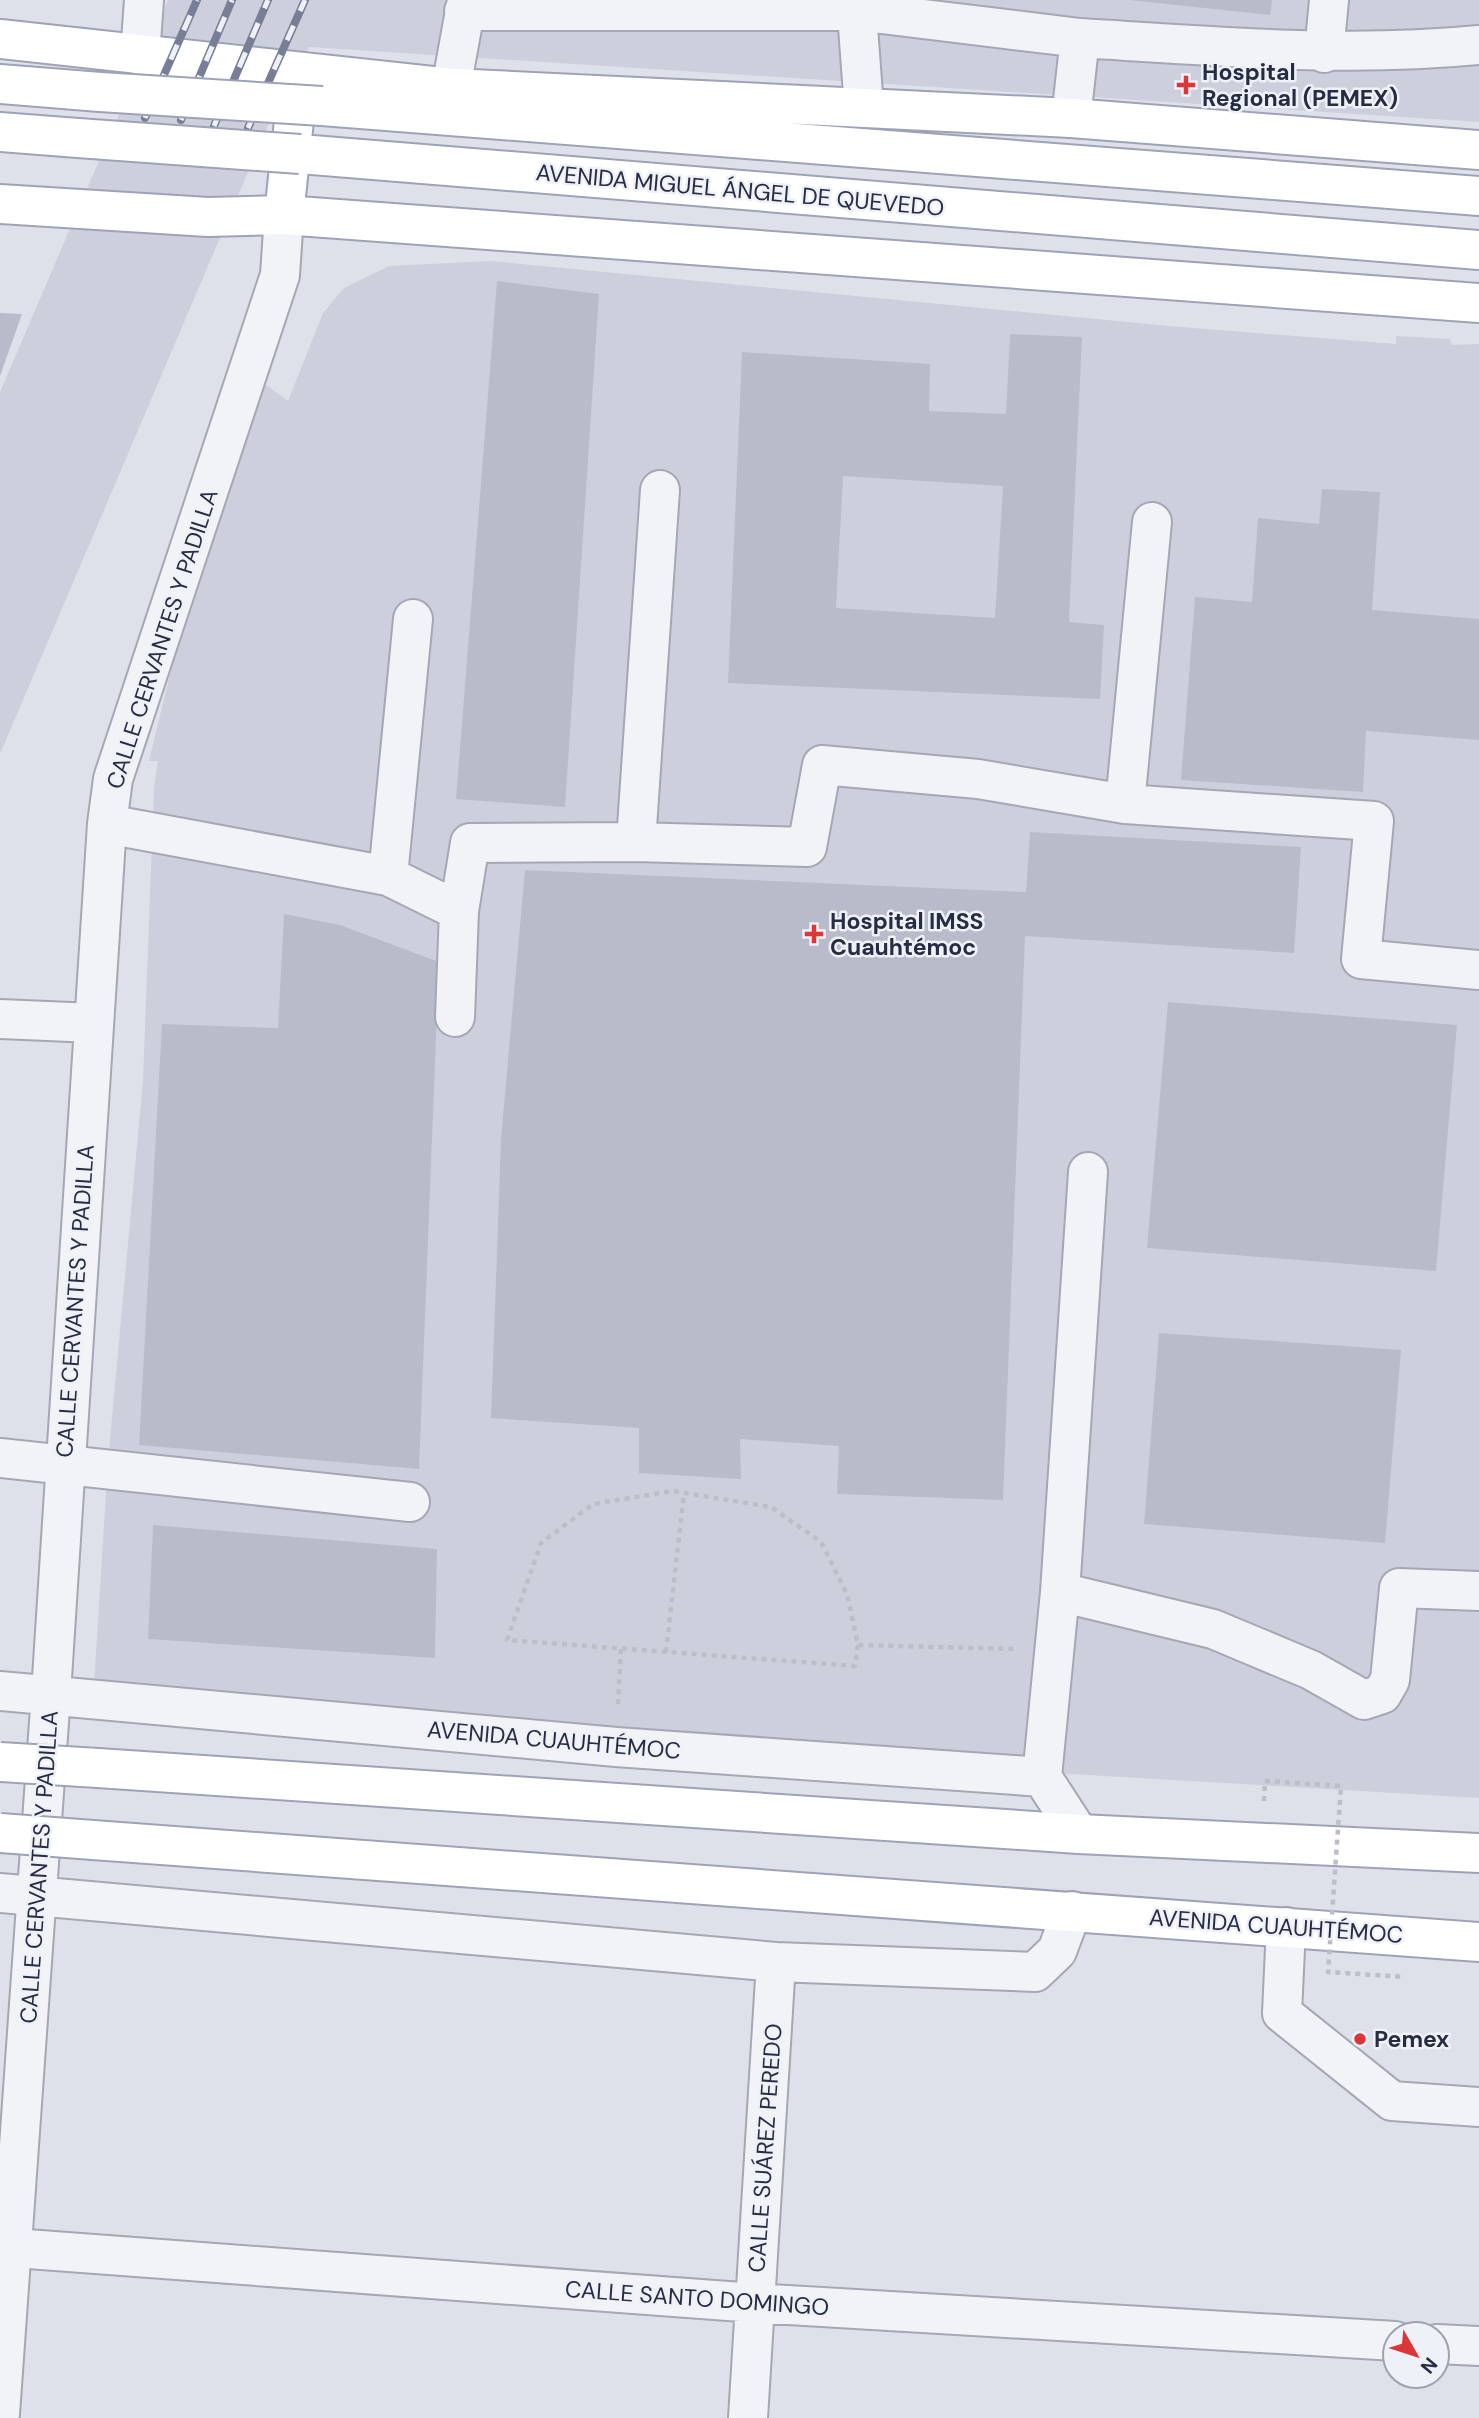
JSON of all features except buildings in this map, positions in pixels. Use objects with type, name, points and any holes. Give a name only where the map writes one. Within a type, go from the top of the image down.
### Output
[{"type":"main road","points":[[0,39],[451,88],[1071,118],[1479,150]]},
{"type":"main road","points":[[284,215],[299,73]]},
{"type":"main road","points":[[0,84],[322,106],[1479,196]]},
{"type":"main road","name":"AVENIDA MIGUEL ÁNGEL DE QUEVEDO","points":[[0,132],[1479,250]]},
{"type":"main road","points":[[0,205],[208,217],[284,215],[1479,303]]},
{"type":"main road","points":[[0,1762],[1079,1834],[1479,1853]]},
{"type":"main road","name":"AVENIDA CUAUHTÉMOC","points":[[0,1833],[1479,1942]]},
{"type":"street","points":[[141,55],[144,0]]},
{"type":"street","points":[[1324,52],[1329,0]]},
{"type":"street","points":[[451,88],[465,6],[856,5],[1080,38],[1324,52],[1423,51],[1479,45]]},
{"type":"street","points":[[856,5],[864,108]]},
{"type":"street","points":[[1071,118],[1080,38]]},
{"type":"street","name":"CALLE CERVANTES Y PADILLA","points":[[0,2414],[18,1894],[51,1694],[107,824],[113,779],[280,275],[284,215]]},
{"type":"street","points":[[636,842],[660,490]]},
{"type":"street","points":[[1125,804],[1152,523]]},
{"type":"street","points":[[388,876],[413,619]]},
{"type":"street","points":[[454,1017],[459,912],[470,843],[636,842],[807,846],[822,765],[978,779],[1125,804],[1374,821],[1361,959],[1479,970]]},
{"type":"street","points":[[107,824],[388,876],[459,912]]},
{"type":"street","points":[[0,1019],[94,1023]]},
{"type":"street","points":[[1079,1834],[1042,1777],[1060,1592],[1088,1172]]},
{"type":"street","points":[[0,1458],[64,1467],[410,1502]]},
{"type":"street","points":[[1060,1592],[1213,1629],[1311,1670],[1364,1700],[1381,1694],[1390,1680],[1399,1588],[1479,1591]]},
{"type":"street","name":"AVENIDA CUAUHTÉMOC","points":[[0,1691],[616,1747],[1042,1777]]},
{"type":"street","points":[[18,1894],[776,1962],[1035,1972],[1057,1951],[1072,1911]]},
{"type":"street","points":[[1286,1927],[1282,2013],[1392,2101],[1479,2107]]},
{"type":"street","name":"CALLE SUÁREZ PEREDO","points":[[748,2418],[776,1962]]},
{"type":"street","name":"CALLE SANTO DOMINGO","points":[[6,2248],[755,2303],[1381,2340]]},
{"type":"street","points":[[1451,2345],[1479,2346]]},
{"type":"path","points":[[673,1491],[771,1507],[821,1542],[847,1594],[858,1645],[855,1666],[507,1640],[541,1543],[593,1504],[673,1491]]},
{"type":"path","points":[[666,1651],[684,1493]]},
{"type":"path","points":[[858,1645],[1054,1650]]},
{"type":"path","points":[[616,1747],[621,1648]]},
{"type":"path","points":[[1265,1780],[1341,1786],[1328,1972],[1405,1977]]},
{"type":"shaded area","points":[[168,0],[1479,0],[1479,122],[309,47],[269,123],[0,754],[0,392]]},
{"type":"shaded area","name":"Hospital IMSS Cuauhtémoc","points":[[491,261],[1169,326],[1396,344],[1396,336],[1450,339],[1452,345],[1479,344],[1479,1798],[967,1768],[93,1701],[108,1461],[143,1080],[154,788],[158,761],[149,761],[244,369],[288,401],[323,313],[344,288],[389,266]]},
{"type":"railway","points":[[145,118],[197,0]]},
{"type":"railway","points":[[181,120],[232,0]]},
{"type":"railway","points":[[214,126],[268,0]]},
{"type":"railway","points":[[248,128],[305,0]]},
{"type":"place","name":"Hospital Regional (PEMEX)","points":[[1186,85]]},
{"type":"place","name":"Hospital IMSS Cuauhtémoc","points":[[814,934]]},
{"type":"place","name":"Pemex","points":[[1360,2039]]}]
